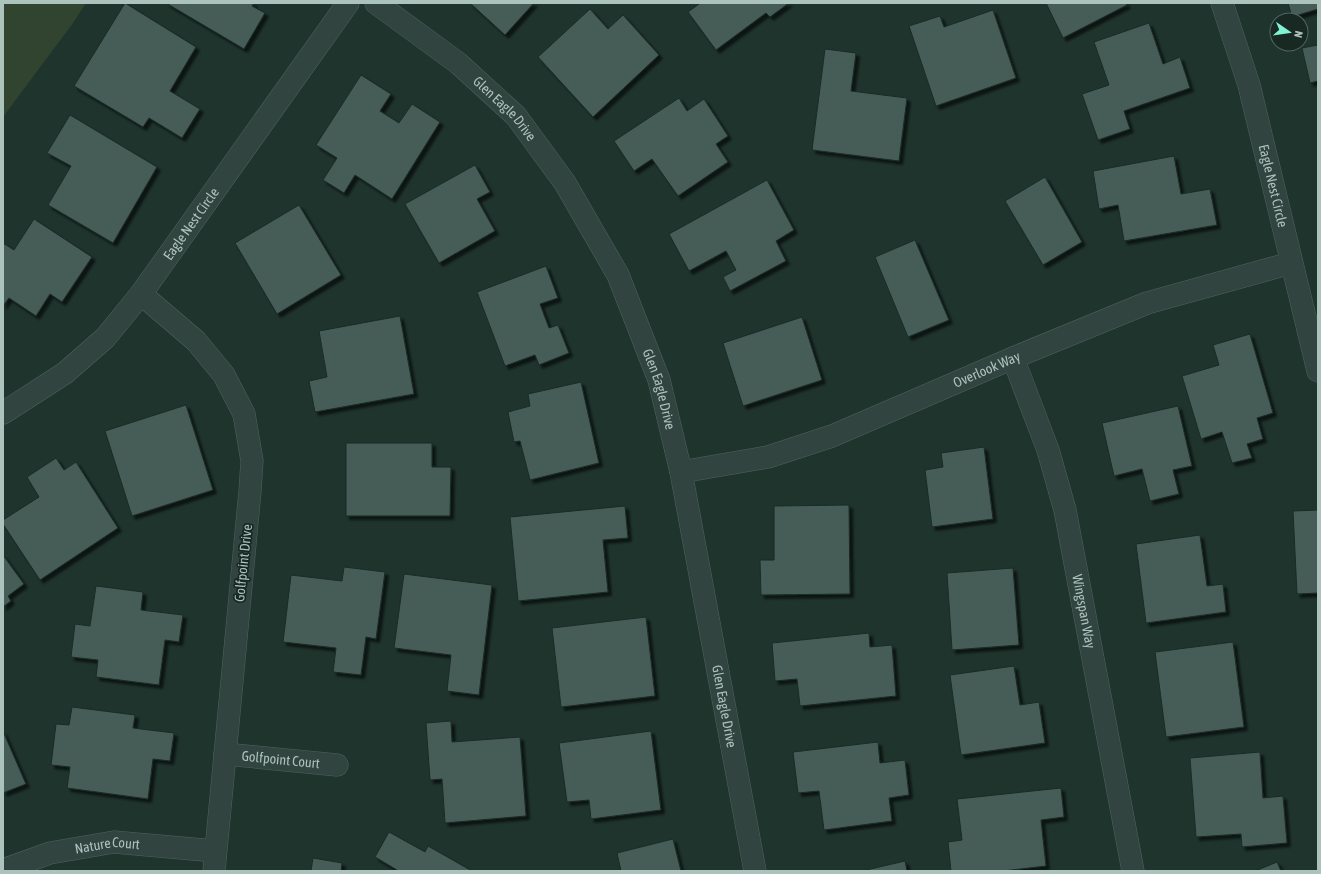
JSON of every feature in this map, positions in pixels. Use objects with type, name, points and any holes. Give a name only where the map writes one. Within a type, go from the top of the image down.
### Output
[{"type":"street","name":"Eagle Nest Circle","points":[[3,413],[65,373],[105,338],[141,294],[348,3]]},
{"type":"street","name":"Glen Eagle Drive","points":[[376,3],[458,62],[516,116],[565,183],[618,275],[659,380],[681,472],[755,871]]},
{"type":"street","name":"Eagle Nest Circle","points":[[1222,3],[1249,85],[1318,372]]},
{"type":"street","name":"Overlook Way","points":[[681,472],[768,457],[832,436],[1013,358],[1146,303],[1291,263]]},
{"type":"street","name":"Golfpoint Drive","points":[[141,294],[196,341],[224,375],[244,414],[252,461],[215,861]]},
{"type":"street","name":"Wingspan Way","points":[[1013,358],[1048,450],[1066,510],[1133,871]]},
{"type":"street","name":"Golfpoint Court","points":[[225,754],[337,765]]},
{"type":"street","name":"Nature Court","points":[[3,870],[50,853],[114,842],[215,861]]},
{"type":"green space","points":[[3,3],[86,3],[73,23],[3,117]]},
{"type":"building","points":[[125,3],[196,47],[170,91],[200,109],[182,138],[149,118],[143,127],[74,86]]},
{"type":"building","points":[[166,3],[254,3],[252,6],[265,13],[244,49]]},
{"type":"building","points":[[470,3],[534,3],[505,35]]},
{"type":"building","points":[[698,3],[789,3],[770,17],[766,13],[716,50],[688,12],[699,4]]},
{"type":"building","points":[[1046,3],[1126,3],[1127,5],[1063,38]]},
{"type":"building","points":[[1288,3],[1318,3],[1318,9],[1308,12],[1291,12]]},
{"type":"building","points":[[590,9],[608,29],[623,15],[659,55],[593,117],[538,57]]},
{"type":"building","points":[[993,10],[1016,78],[936,106],[909,26],[940,16],[944,27]]},
{"type":"building","points":[[1149,23],[1163,64],[1180,57],[1190,88],[1124,111],[1130,129],[1098,140],[1082,94],[1109,85],[1094,42]]},
{"type":"building","points":[[1318,45],[1318,81],[1310,83],[1303,52],[1309,52],[1309,47]]},
{"type":"building","points":[[825,49],[856,53],[851,91],[907,98],[899,161],[812,150]]},
{"type":"building","points":[[361,75],[391,94],[380,111],[399,123],[412,104],[440,122],[392,199],[355,175],[344,193],[323,180],[337,158],[316,145]]},
{"type":"building","points":[[679,98],[687,111],[704,99],[728,136],[716,144],[728,162],[678,196],[652,159],[634,171],[614,141]]},
{"type":"building","points":[[70,115],[157,167],[113,243],[48,205],[71,166],[47,153]]},
{"type":"building","points":[[1174,156],[1181,194],[1210,189],[1217,225],[1124,241],[1118,205],[1099,209],[1093,171]]},
{"type":"building","points":[[475,165],[490,192],[477,199],[495,231],[439,263],[405,204]]},
{"type":"building","points":[[1045,177],[1082,242],[1043,265],[1005,201]]},
{"type":"building","points":[[767,180],[794,230],[776,241],[786,261],[730,291],[723,277],[736,270],[726,251],[689,271],[669,234]]},
{"type":"building","points":[[299,205],[341,275],[277,314],[235,243]]},
{"type":"building","points":[[34,219],[92,257],[62,302],[50,294],[36,316],[9,298],[3,306],[3,243],[14,250]]},
{"type":"building","points":[[915,240],[949,320],[908,337],[875,257]]},
{"type":"building","points":[[546,266],[558,298],[540,304],[549,328],[558,325],[569,353],[539,365],[535,355],[505,366],[477,292]]},
{"type":"building","points":[[400,316],[414,394],[315,412],[309,381],[327,377],[319,331]]},
{"type":"building","points":[[802,317],[822,380],[743,406],[723,343]]},
{"type":"building","points":[[1250,334],[1273,413],[1257,418],[1263,439],[1247,444],[1252,458],[1232,463],[1222,432],[1201,439],[1182,376],[1219,365],[1213,345]]},
{"type":"building","points":[[581,382],[599,463],[530,480],[520,441],[514,442],[508,412],[530,406],[528,394]]},
{"type":"building","points":[[186,405],[213,490],[132,516],[105,431]]},
{"type":"building","points":[[1178,406],[1192,466],[1173,470],[1179,494],[1150,501],[1142,469],[1114,476],[1102,423]]},
{"type":"building","points":[[346,443],[432,443],[432,467],[451,467],[450,516],[346,516]]},
{"type":"building","points":[[984,447],[993,519],[932,527],[925,470],[943,467],[941,453]]},
{"type":"building","points":[[56,458],[64,470],[76,462],[118,528],[40,580],[3,524],[3,520],[39,497],[27,477]]},
{"type":"building","points":[[849,505],[850,594],[761,595],[760,560],[774,560],[774,506]]},
{"type":"building","points":[[625,506],[628,538],[603,540],[608,592],[518,601],[510,517]]},
{"type":"building","points":[[1318,510],[1318,593],[1297,594],[1293,511]]},
{"type":"building","points":[[1200,535],[1207,586],[1223,584],[1226,612],[1146,623],[1136,544]]},
{"type":"building","points":[[3,555],[24,584],[8,596],[11,601],[3,607]]},
{"type":"building","points":[[344,567],[385,572],[376,639],[366,637],[361,675],[333,672],[336,648],[283,642],[291,575],[342,581]]},
{"type":"building","points":[[1013,568],[1019,645],[952,650],[947,573]]},
{"type":"building","points":[[404,574],[492,585],[479,695],[447,691],[451,655],[394,648]]},
{"type":"building","points":[[96,586],[143,592],[141,610],[183,615],[179,642],[165,640],[159,685],[96,677],[98,660],[71,657],[75,624],[90,626]]},
{"type":"building","points":[[646,617],[655,696],[561,707],[552,628]]},
{"type":"building","points":[[869,633],[870,647],[892,645],[896,696],[800,706],[797,679],[775,681],[772,643]]},
{"type":"building","points":[[1233,642],[1244,727],[1166,737],[1155,652]]},
{"type":"building","points":[[1014,666],[1020,705],[1039,702],[1045,743],[961,755],[950,675]]},
{"type":"building","points":[[72,707],[135,715],[133,728],[174,733],[170,761],[153,759],[148,799],[67,788],[70,767],[51,765],[56,724],[69,725]]},
{"type":"building","points":[[451,721],[452,742],[520,737],[526,816],[445,823],[442,779],[430,780],[426,723]]},
{"type":"building","points":[[3,731],[26,784],[3,793]]},
{"type":"building","points":[[651,731],[661,810],[591,819],[589,800],[567,802],[559,743]]},
{"type":"building","points":[[878,742],[880,763],[905,760],[909,795],[889,798],[892,821],[824,830],[819,791],[798,793],[793,752]]},
{"type":"building","points":[[1260,752],[1263,798],[1283,796],[1287,843],[1242,847],[1241,834],[1196,837],[1190,758]]},
{"type":"building","points":[[1061,788],[1064,817],[1041,820],[1046,866],[1003,871],[951,871],[948,842],[962,840],[957,799]]},
{"type":"building","points":[[389,832],[425,852],[428,846],[472,871],[397,871],[375,857]]},
{"type":"building","points":[[673,839],[681,871],[621,871],[617,853]]},
{"type":"building","points":[[313,858],[342,863],[341,871],[311,871]]},
{"type":"building","points":[[905,861],[907,871],[862,871]]},
{"type":"building","points":[[1277,862],[1281,871],[1255,871]]}]
